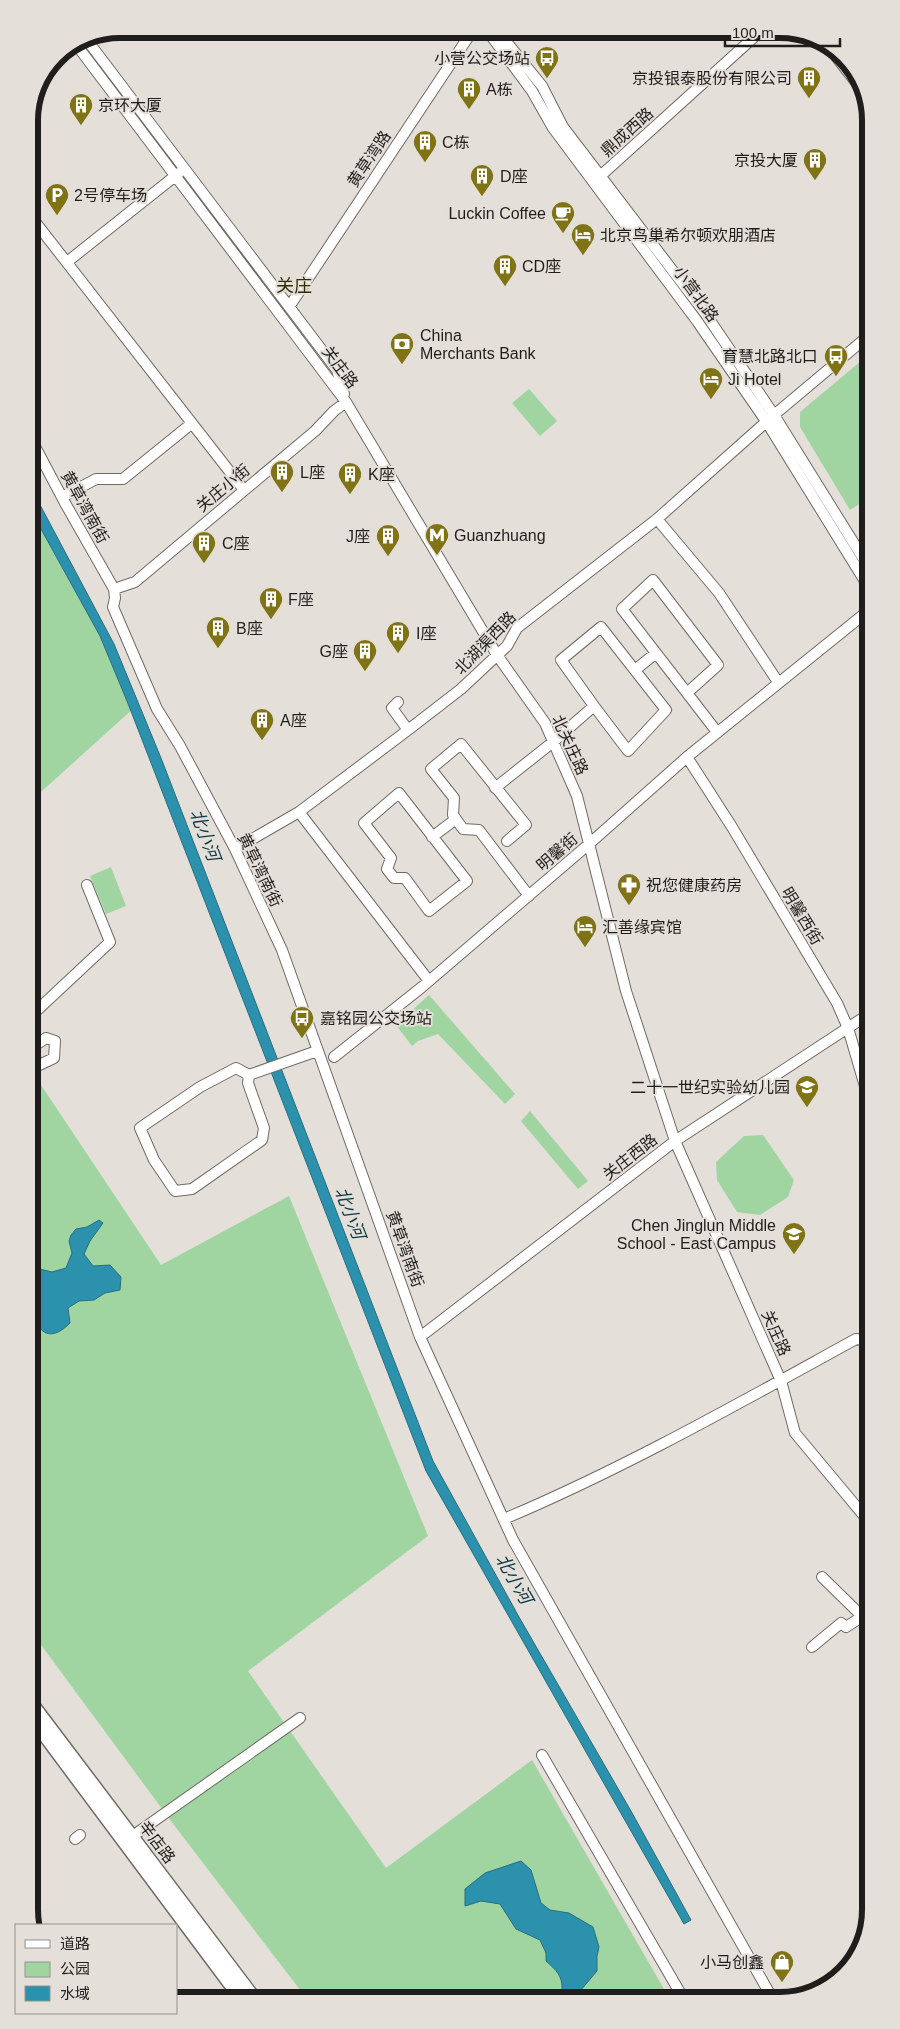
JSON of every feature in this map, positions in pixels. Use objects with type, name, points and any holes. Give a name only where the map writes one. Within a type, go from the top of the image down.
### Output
[{"type":"main road","name":"辛店路","points":[[38,1712],[235,1991]]},
{"type":"main road","name":"辛店路","points":[[38,1726],[249,1991]]},
{"type":"street","name":"黄草湾路","points":[[289,307],[468,38]]},
{"type":"street","name":"小营北路","points":[[493,38],[532,91],[553,128],[597,179]]},
{"type":"street","name":"小营北路","points":[[503,38],[542,86],[563,127],[597,179],[697,321],[770,418],[862,557]]},
{"type":"street","name":"鼎成西路","points":[[597,179],[753,38]]},
{"type":"street","name":"关庄路","points":[[90,44],[337,370],[346,402]]},
{"type":"street","name":"关庄路","points":[[80,49],[346,402]]},
{"type":"street","points":[[67,262],[184,169]]},
{"type":"street","points":[[38,228],[67,262],[244,490]]},
{"type":"street","name":"北湖渠西路","points":[[235,849],[299,812],[461,690],[507,646],[517,628],[656,519],[770,418],[862,340]]},
{"type":"street","name":"关庄小街","points":[[114,589],[135,582],[315,431],[346,402]]},
{"type":"street","name":"北关庄路","points":[[346,402],[497,655],[545,723],[577,796],[626,991],[675,1141]]},
{"type":"street","name":"小营北路","points":[[770,418],[862,576]]},
{"type":"street","points":[[62,497],[96,479],[122,478],[192,424]]},
{"type":"street","name":"黄草湾南街","points":[[38,452],[114,589],[113,608],[157,709],[180,746],[235,849],[282,950],[420,1337],[513,1540],[769,1992]]},
{"type":"street","points":[[656,519],[719,593],[778,682]]},
{"type":"street","points":[[687,693],[718,665],[653,580],[622,608],[656,653],[717,732]]},
{"type":"street","name":"明馨街","points":[[334,1057],[429,981],[717,732],[862,616]]},
{"type":"street","points":[[602,627],[666,710],[628,751],[594,706],[561,660],[602,627]]},
{"type":"street","points":[[635,670],[656,653]]},
{"type":"street","points":[[398,702],[392,708],[408,730]]},
{"type":"street","points":[[495,788],[553,742],[594,706]]},
{"type":"street","points":[[507,841],[526,825],[461,744],[431,769],[454,798],[453,815],[463,829],[479,830],[529,896]]},
{"type":"street","name":"明馨西街","points":[[688,757],[732,827],[836,1003],[848,1028],[862,1076]]},
{"type":"street","points":[[399,793],[432,837],[467,881],[430,911],[405,878],[394,878],[387,869],[391,858],[364,823],[399,793]]},
{"type":"street","points":[[299,812],[429,981]]},
{"type":"street","points":[[432,837],[456,819]]},
{"type":"street","points":[[38,1009],[110,942],[87,885]]},
{"type":"street","name":"关庄西路","points":[[420,1337],[675,1141],[862,1019]]},
{"type":"street","points":[[38,1043],[46,1038],[55,1041],[54,1058],[38,1066]]},
{"type":"street","points":[[249,1075],[248,1083],[264,1128],[262,1140],[192,1189],[175,1191],[154,1160],[140,1128],[200,1087],[236,1068],[249,1075],[317,1051]]},
{"type":"street","name":"关庄路","points":[[675,1141],[780,1381],[795,1433],[862,1513]]},
{"type":"street","points":[[504,1519],[588,1482],[856,1339],[862,1340]]},
{"type":"street","points":[[812,1646],[841,1623],[846,1627],[862,1616],[822,1577]]},
{"type":"street","points":[[128,1840],[300,1718]]},
{"type":"street","points":[[542,1754],[680,1992]]},
{"type":"green space","points":[[862,360],[862,502],[850,510],[800,427],[800,412]]},
{"type":"green space","points":[[529,389],[557,421],[540,436],[512,403]]},
{"type":"green space","points":[[38,518],[115,655],[135,707],[38,795]]},
{"type":"green space","points":[[111,867],[126,906],[106,914],[90,876]]},
{"type":"green space","points":[[429,995],[515,1094],[505,1104],[438,1034],[418,1041],[412,1046],[396,1025]]},
{"type":"green space","points":[[38,1080],[161,1265],[289,1196],[428,1536],[248,1671],[386,1868],[532,1760],[666,1992],[301,1991],[174,1825],[38,1641]]},
{"type":"green space","points":[[530,1111],[588,1181],[578,1189],[521,1121]]},
{"type":"green space","points":[[763,1135],[794,1180],[788,1197],[760,1215],[737,1212],[717,1180],[716,1162],[744,1136]]},
{"type":"water","name":"北小河","points":[[38,501],[114,644],[161,758],[433,1461],[691,1920],[684,1924],[426,1471],[127,701],[100,636],[38,524]]},
{"type":"water","points":[[99,1220],[103,1223],[90,1241],[84,1254],[93,1266],[110,1265],[121,1277],[120,1290],[105,1293],[94,1300],[79,1301],[68,1308],[70,1323],[59,1332],[48,1334],[38,1326],[38,1268],[52,1272],[66,1268],[72,1253],[69,1241],[71,1235],[76,1229],[87,1227]]},
{"type":"water","points":[[521,1861],[531,1870],[541,1903],[550,1910],[569,1913],[593,1927],[599,1947],[597,1971],[579,1992],[559,1992],[562,1990],[560,1977],[556,1970],[546,1961],[546,1953],[540,1940],[516,1929],[500,1904],[481,1901],[465,1906],[465,1889],[485,1873]]},
{"type":"place","name":"小营公交场站","points":[[547,79]]},
{"type":"place","name":"京投银泰股份有限公司","points":[[809,99]]},
{"type":"place","name":"A栋","points":[[469,110]]},
{"type":"place","name":"京环大厦","points":[[81,126]]},
{"type":"place","name":"C栋","points":[[425,163]]},
{"type":"place","name":"京投大厦","points":[[815,181]]},
{"type":"place","name":"D座","points":[[482,197]]},
{"type":"place","name":"2号停车场","points":[[57,216]]},
{"type":"place","name":"Luckin Coffee","points":[[563,234]]},
{"type":"place","name":"北京鸟巢希尔顿欢朋酒店","points":[[583,256]]},
{"type":"place","name":"CD座","points":[[505,287]]},
{"type":"place","name":"China Merchants Bank","points":[[402,365]]},
{"type":"place","name":"育慧北路北口","points":[[836,377]]},
{"type":"place","name":"Ji Hotel","points":[[711,400]]},
{"type":"place","name":"L座","points":[[282,493]]},
{"type":"place","name":"K座","points":[[350,495]]},
{"type":"place","name":"Guanzhuang","points":[[437,556]]},
{"type":"place","name":"J座","points":[[388,557]]},
{"type":"place","name":"C座","points":[[204,564]]},
{"type":"place","name":"F座","points":[[271,620]]},
{"type":"place","name":"B座","points":[[218,649]]},
{"type":"place","name":"I座","points":[[398,654]]},
{"type":"place","name":"G座","points":[[365,672]]},
{"type":"place","name":"A座","points":[[262,741]]},
{"type":"place","name":"祝您健康药房","points":[[629,906]]},
{"type":"place","name":"汇善缘宾馆","points":[[585,948]]},
{"type":"place","name":"嘉铭园公交场站","points":[[302,1039]]},
{"type":"place","name":"二十一世纪实验幼儿园","points":[[807,1108]]},
{"type":"place","name":"Chen Jinglun Middle School - East Campus","points":[[794,1255]]},
{"type":"place","name":"小马创鑫","points":[[782,1983]]},
{"type":"district","name":"关庄","points":[[294,286]]}]
